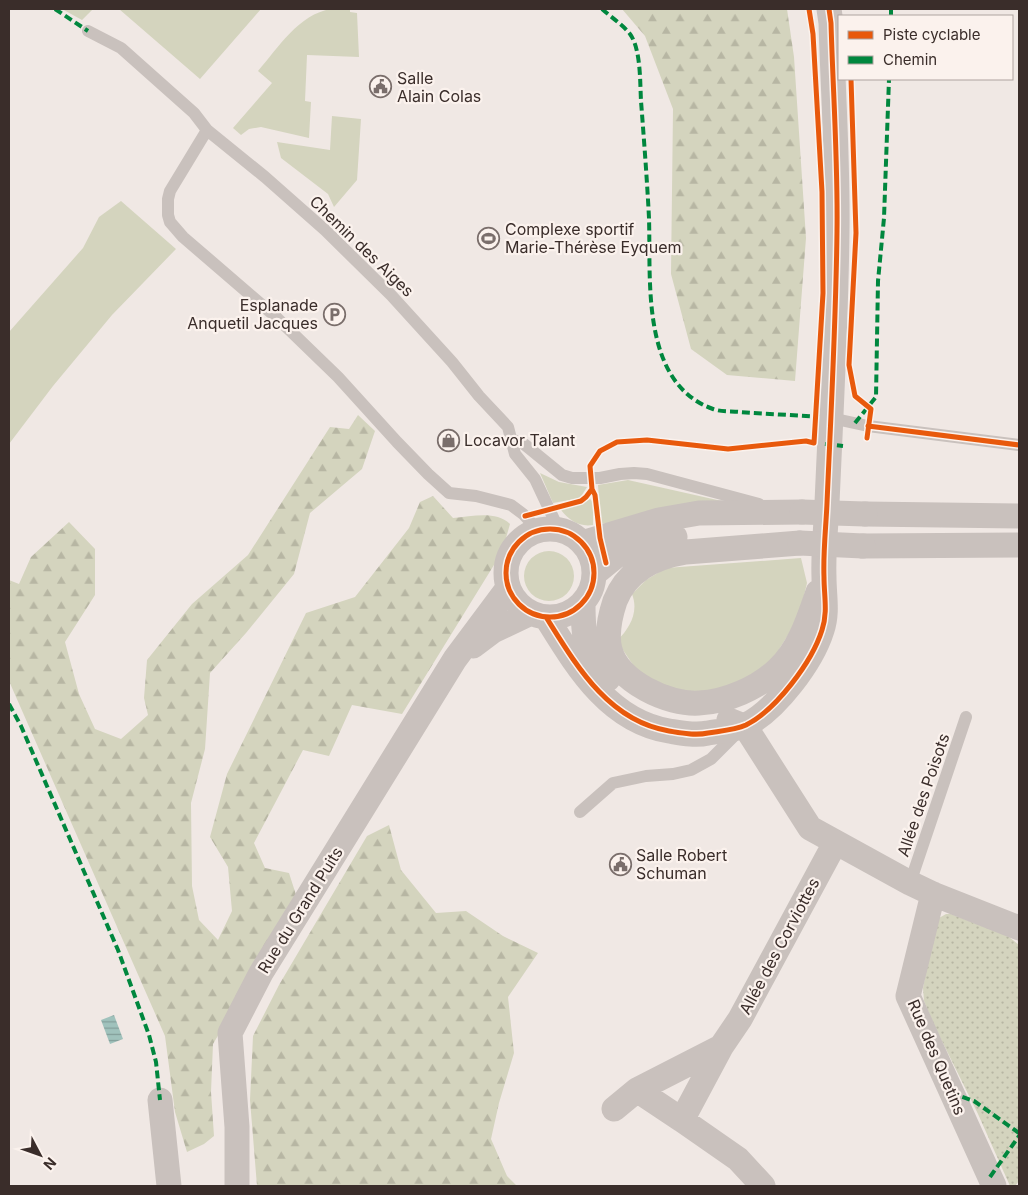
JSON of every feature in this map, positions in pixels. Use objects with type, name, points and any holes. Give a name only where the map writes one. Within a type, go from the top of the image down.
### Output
[{"type":"street","points":[[538,615],[590,683],[607,700],[631,718],[662,730],[685,734],[702,734],[744,726],[758,719],[793,681],[813,651],[822,633],[827,614],[824,576],[837,229],[832,33],[829,9]]},
{"type":"street","points":[[582,543],[659,520],[698,514],[794,512],[1019,516]]},
{"type":"street","points":[[549,531],[572,535],[582,543],[589,552],[593,562],[594,574],[593,584],[583,603],[572,612],[559,616],[538,615],[521,607],[508,588],[506,574],[508,560],[515,547],[526,537],[549,531]]},
{"type":"street","points":[[594,574],[606,563],[622,554],[679,536],[694,534],[736,535],[800,544]]},
{"type":"street","points":[[804,630],[783,664],[766,679],[732,696],[713,702],[697,704],[672,700],[637,684],[622,670],[613,657],[609,644],[611,616],[619,592],[635,572],[651,562],[668,555],[800,544],[863,546],[1019,545]]},
{"type":"street","points":[[744,726],[756,704],[790,667],[824,576]]},
{"type":"street","name":"Rue du Grand Puits","points":[[237,1186],[237,1128],[230,1033],[261,973],[454,659],[508,588]]},
{"type":"street","points":[[583,603],[584,636],[590,655],[603,674],[624,694],[647,708],[670,716],[687,719],[719,718],[744,726],[810,828],[910,883],[1019,928]]},
{"type":"street","name":"Rue du Grand Puits","points":[[454,659],[493,631],[538,615]]},
{"type":"street","name":"Allée des Corviottes","points":[[682,1120],[721,1047],[740,1019],[835,843]]},
{"type":"street","name":"Rue des Quetins","points":[[934,894],[908,996],[994,1186]]},
{"type":"street","name":"Allée des Corviottes","points":[[614,1109],[636,1090],[721,1047]]},
{"type":"street","points":[[636,1090],[738,1159],[763,1186]]},
{"type":"street","points":[[160,1100],[169,1186]]},
{"type":"lane","name":"Chemin des Aiges","points":[[88,31],[120,48],[194,113],[207,130],[265,177],[348,252],[452,362],[479,396],[508,426],[515,454],[534,478],[552,517],[549,531]]},
{"type":"lane","points":[[207,130],[170,191],[167,207],[170,222],[183,237],[276,317],[332,370],[403,448],[449,493],[476,496],[511,505],[549,531]]},
{"type":"lane","points":[[831,418],[868,426],[1019,445]]},
{"type":"lane","points":[[511,439],[524,444],[553,470],[567,477],[582,479],[620,474],[647,474],[794,512]]},
{"type":"lane","name":"Allée des Poisots","points":[[910,883],[966,717]]},
{"type":"lane","points":[[580,812],[613,783],[691,770],[711,759],[744,726]]},
{"type":"green space","points":[[62,9],[93,9],[82,20]]},
{"type":"green space","points":[[119,9],[261,9],[200,79]]},
{"type":"green space","points":[[331,9],[350,9],[350,12],[357,13],[359,57],[307,55],[305,101],[311,102],[309,138],[261,127],[249,129],[241,135],[233,128],[272,83],[258,71],[299,25],[319,12]]},
{"type":"green space","points":[[622,9],[787,9],[794,57],[806,238],[795,381],[727,375],[691,349],[671,274],[673,109],[645,36]]},
{"type":"green space","points":[[332,116],[361,119],[357,180],[334,207],[328,194],[281,158],[277,142],[330,150]]},
{"type":"green space","points":[[121,201],[176,249],[112,315],[53,386],[9,444],[9,332],[83,248],[99,217]]},
{"type":"green space","points":[[358,415],[375,431],[362,469],[310,513],[294,574],[246,633],[210,673],[205,749],[191,803],[192,886],[199,920],[218,940],[232,911],[228,867],[210,837],[227,774],[306,613],[355,597],[409,528],[420,502],[433,496],[453,518],[490,516],[497,517],[510,524],[502,552],[402,714],[352,705],[329,756],[303,750],[254,843],[265,868],[289,873],[298,901],[213,1044],[211,1092],[214,1136],[204,1144],[187,1152],[175,1112],[165,1036],[9,681],[9,580],[19,584],[31,557],[69,522],[95,549],[95,595],[65,642],[79,694],[95,729],[121,739],[148,715],[144,698],[147,660],[192,604],[248,555],[330,427],[349,429]]},
{"type":"green space","points":[[540,473],[559,482],[587,487],[580,498],[553,503]]},
{"type":"green space","points":[[628,480],[735,504],[601,524],[598,485]]},
{"type":"green space","points":[[590,499],[593,502],[593,525],[583,525],[575,522],[561,510]]},
{"type":"green space","points":[[549,551],[559,553],[567,558],[572,566],[574,576],[572,586],[567,594],[559,599],[549,601],[539,599],[531,594],[526,586],[524,576],[526,566],[531,558],[539,553]]},
{"type":"green space","points":[[801,558],[807,583],[799,617],[775,656],[742,684],[704,692],[673,691],[637,671],[617,641],[626,631],[634,613],[632,594],[646,580],[666,568]]},
{"type":"green space","points":[[389,825],[401,870],[436,913],[466,911],[503,936],[538,953],[508,997],[514,1053],[499,1103],[491,1139],[507,1176],[517,1186],[257,1186],[250,1100],[253,1036],[279,985],[367,836]]},
{"type":"green space","points":[[946,914],[951,914],[1008,936],[1019,945],[1019,1181],[1015,1186],[1010,1186],[924,1001],[923,988],[934,928],[939,918]]},
{"type":"water","points":[[114,1015],[123,1039],[110,1044],[101,1020]]},
{"type":"marked path","points":[[55,9],[88,31]]},
{"type":"marked path","points":[[602,9],[630,34],[634,40],[638,57],[649,218],[651,299],[654,327],[661,353],[672,377],[689,396],[716,410],[819,417]]},
{"type":"marked path","points":[[891,9],[891,15]]},
{"type":"marked path","points":[[855,423],[876,397],[878,281],[884,218],[889,80]]},
{"type":"marked path","points":[[825,444],[843,446]]},
{"type":"marked path","points":[[9,704],[21,726],[118,950],[149,1035],[156,1062],[160,1100]]},
{"type":"marked path","points":[[951,1093],[974,1101],[1019,1133]]},
{"type":"marked path","points":[[990,1177],[1019,1136]]},
{"type":"cycle path","points":[[606,563],[600,538],[590,466],[600,451],[617,442],[647,440],[728,449],[806,441],[814,443],[823,293],[822,192],[813,34],[809,9]]},
{"type":"cycle path","points":[[546,617],[582,672],[611,703],[628,716],[647,725],[688,734],[703,734],[732,729],[746,725],[757,718],[781,697],[792,684],[817,643],[824,623],[825,610],[824,558],[836,265],[836,153],[829,9]]},
{"type":"cycle path","points":[[851,80],[856,233],[849,365],[855,396],[871,409],[867,438]]},
{"type":"cycle path","points":[[868,426],[1019,445]]},
{"type":"cycle path","points":[[525,516],[581,501],[592,489]]},
{"type":"cycle path","points":[[550,529],[567,533],[581,542],[590,556],[594,573],[590,590],[581,604],[567,613],[550,617],[533,613],[519,604],[510,590],[506,573],[510,556],[519,542],[533,533],[550,529]]},
{"type":"place","name":"Salle Alain Colas","points":[[381,87]]},
{"type":"place","name":"Complexe sportif Marie-Thérèse Eyquem","points":[[489,238]]},
{"type":"place","name":"Esplanade Anquetil Jacques","points":[[334,314]]},
{"type":"place","name":"Locavor Talant","points":[[448,440]]},
{"type":"place","name":"Salle Robert Schuman","points":[[620,864]]}]
